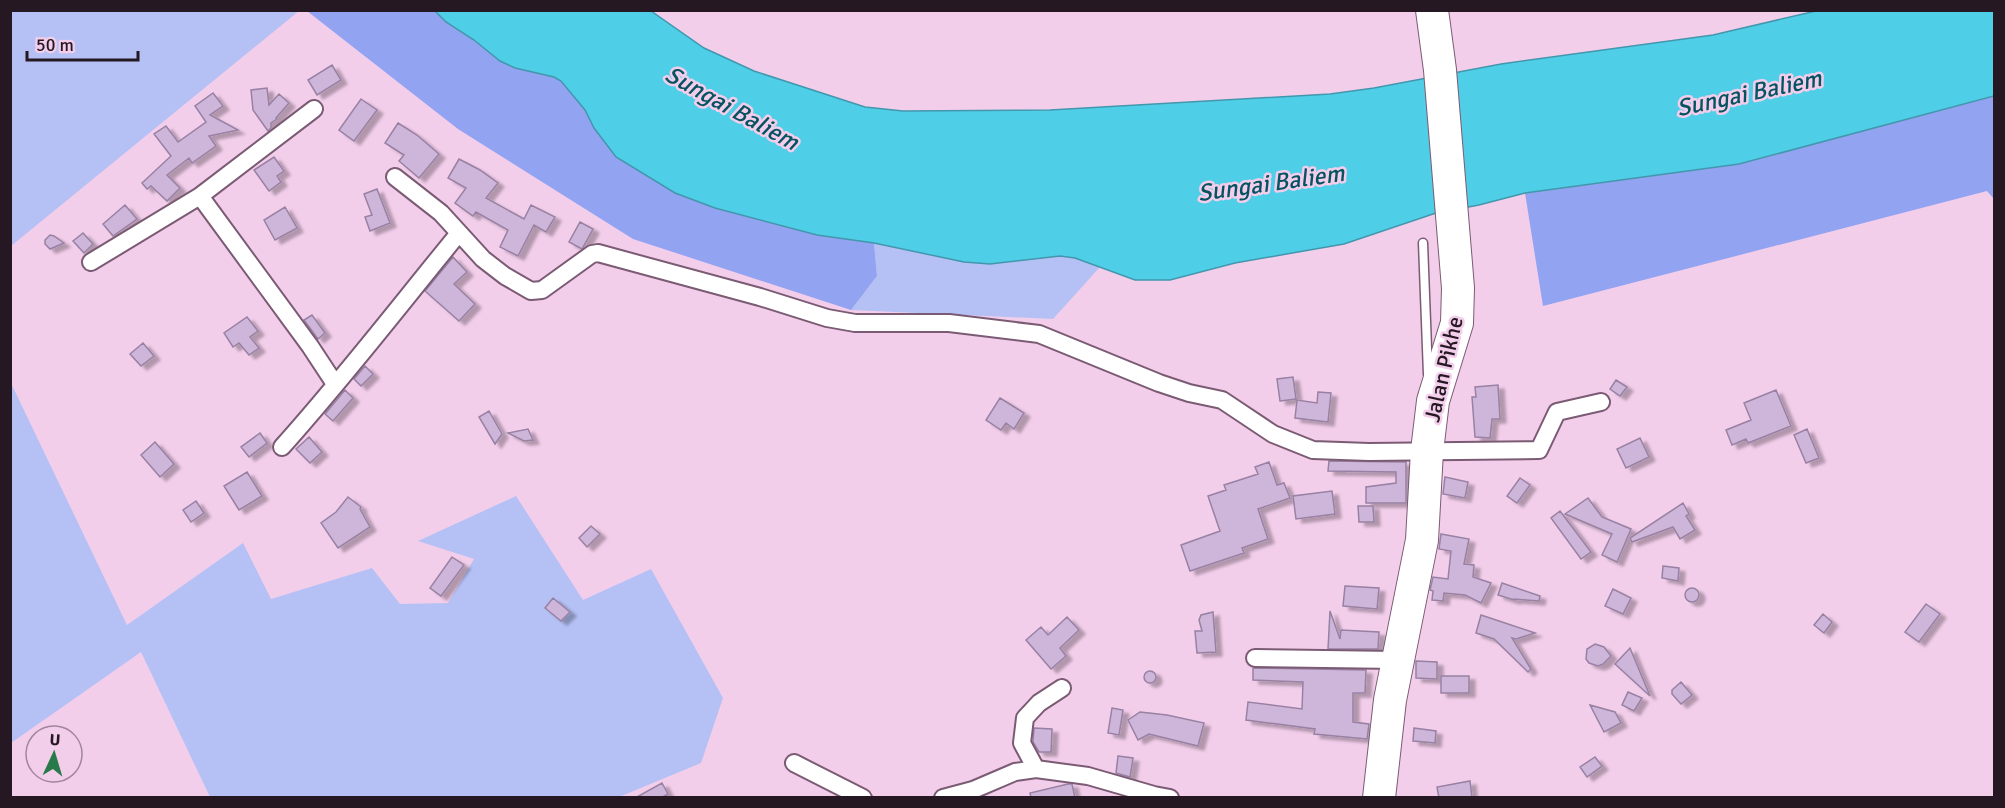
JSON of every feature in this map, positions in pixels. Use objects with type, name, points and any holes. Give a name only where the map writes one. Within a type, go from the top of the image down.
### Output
[{"type":"highway","name":"Jalan Pikhe","points":[[1379,798],[1397,660],[1422,540],[1427,451],[1433,401],[1457,323],[1458,288],[1441,81],[1432,13]]},
{"type":"street","points":[[91,262],[200,196],[314,109]]},
{"type":"street","points":[[394,177],[441,213],[483,259],[505,276],[531,291],[542,290],[592,254],[608,255],[827,318],[855,323],[949,323],[1040,334],[1159,383],[1189,393],[1222,400],[1273,434],[1313,450],[1369,452],[1539,450],[1557,412],[1601,402]]},
{"type":"street","points":[[200,196],[310,346],[335,384]]},
{"type":"street","points":[[282,447],[357,361],[459,233]]},
{"type":"street","points":[[1255,658],[1397,660]]},
{"type":"street","points":[[1036,769],[1022,743],[1025,718],[1039,703],[1062,688]]},
{"type":"street","points":[[794,763],[863,798]]},
{"type":"street","points":[[943,798],[973,790],[1015,772],[1036,769],[1088,776],[1170,798]]},
{"type":"lane","points":[[1423,243],[1428,382],[1433,401]]},
{"type":"shaded area","points":[[11,10],[299,10],[299,11],[11,246]]},
{"type":"shaded area","points":[[307,11],[435,11],[446,22],[474,40],[500,61],[515,68],[554,77],[561,81],[585,110],[594,128],[651,177],[675,193],[715,208],[817,235],[874,243],[877,276],[851,310],[633,239],[458,129]]},
{"type":"shaded area","points":[[1994,96],[1994,199],[1987,191],[1543,306],[1525,193],[1739,164]]},
{"type":"shaded area","points":[[874,243],[964,262],[990,264],[1060,256],[1075,258],[1100,267],[1053,319],[851,310],[877,276]]},
{"type":"shaded area","points":[[10,381],[127,625],[243,543],[271,599],[372,568],[400,604],[448,603],[474,559],[418,541],[516,496],[583,600],[651,569],[723,698],[701,763],[619,797],[210,797],[141,652],[38,724],[24,724],[24,734],[11,743]]},
{"type":"water","name":"Sungai Baliem","points":[[435,11],[651,11],[704,48],[754,71],[865,107],[903,111],[1050,110],[1330,94],[1501,64],[1713,35],[1816,11],[1994,11],[1994,96],[1739,164],[1525,193],[1436,213],[1344,244],[1235,263],[1170,280],[1135,280],[1075,258],[1060,256],[990,264],[964,262],[874,243],[817,235],[715,208],[675,193],[616,157],[594,128],[585,110],[561,81],[554,77],[515,68],[500,61],[474,40],[446,22]]},
{"type":"building","points":[[332,65],[341,80],[317,95],[308,80]]},
{"type":"building","points":[[267,88],[269,105],[279,94],[289,103],[271,123],[268,131],[253,110],[251,90]]},
{"type":"building","points":[[213,93],[223,106],[210,115],[238,130],[209,136],[216,146],[192,163],[189,158],[167,175],[180,188],[167,201],[151,186],[147,189],[142,183],[171,156],[154,134],[166,126],[178,142],[206,122],[195,106]]},
{"type":"building","points":[[361,99],[377,110],[354,141],[339,130]]},
{"type":"building","points":[[398,123],[417,135],[439,154],[419,178],[399,161],[404,155],[385,143]]},
{"type":"building","points":[[274,157],[284,171],[277,176],[281,182],[269,191],[254,170]]},
{"type":"building","points":[[459,159],[498,183],[486,198],[524,219],[531,205],[555,217],[546,232],[534,225],[518,256],[500,247],[508,230],[476,212],[473,216],[455,203],[466,188],[448,178]]},
{"type":"building","points":[[377,189],[390,223],[370,231],[365,217],[372,215],[364,194]]},
{"type":"building","points":[[125,205],[137,219],[113,236],[103,224]]},
{"type":"building","points":[[285,207],[297,228],[275,240],[264,220]]},
{"type":"building","points":[[580,222],[593,229],[582,249],[569,242]]},
{"type":"building","points":[[83,233],[93,244],[84,253],[73,241]]},
{"type":"building","points":[[50,235],[64,243],[50,249],[45,244],[45,240]]},
{"type":"building","points":[[453,257],[467,272],[454,284],[475,304],[459,321],[425,291]]},
{"type":"building","points":[[312,315],[325,333],[318,339],[304,320]]},
{"type":"building","points":[[247,317],[258,331],[250,337],[259,348],[249,355],[239,343],[233,347],[224,333]]},
{"type":"building","points":[[143,343],[154,356],[141,366],[130,354]]},
{"type":"building","points":[[365,366],[373,374],[361,386],[354,379]]},
{"type":"building","points":[[1293,377],[1296,399],[1280,401],[1277,379]]},
{"type":"building","points":[[1616,380],[1627,387],[1620,396],[1610,389]]},
{"type":"building","points":[[1498,385],[1500,419],[1492,419],[1490,438],[1475,437],[1472,397],[1476,397],[1475,387]]},
{"type":"building","points":[[345,390],[353,398],[333,421],[325,414]]},
{"type":"building","points":[[1776,390],[1791,426],[1748,443],[1746,439],[1732,445],[1726,430],[1751,420],[1744,403]]},
{"type":"building","points":[[1318,392],[1331,393],[1328,422],[1295,418],[1297,400],[1317,403]]},
{"type":"building","points":[[1000,398],[1024,413],[1014,429],[1006,423],[1001,430],[986,420]]},
{"type":"building","points":[[489,411],[502,434],[495,444],[479,417]]},
{"type":"building","points":[[528,429],[533,440],[524,441],[508,433]]},
{"type":"building","points":[[1807,429],[1819,458],[1806,463],[1794,435]]},
{"type":"building","points":[[260,433],[267,443],[249,457],[241,447]]},
{"type":"building","points":[[309,437],[322,452],[310,463],[296,449]]},
{"type":"building","points":[[1640,438],[1649,457],[1626,468],[1617,449]]},
{"type":"building","points":[[155,442],[174,464],[160,477],[141,455]]},
{"type":"building","points":[[1329,461],[1406,462],[1406,503],[1366,503],[1366,487],[1396,483],[1396,472],[1328,471]]},
{"type":"building","points":[[1269,462],[1277,485],[1284,483],[1290,498],[1258,509],[1268,539],[1242,548],[1244,553],[1190,571],[1181,545],[1220,531],[1208,496],[1226,490],[1224,485],[1258,474],[1255,467]]},
{"type":"building","points":[[247,472],[262,496],[239,510],[224,486]]},
{"type":"building","points":[[1445,477],[1468,482],[1465,498],[1443,494]]},
{"type":"building","points":[[1520,478],[1530,485],[1517,503],[1507,496]]},
{"type":"building","points":[[1332,491],[1335,514],[1296,519],[1293,496]]},
{"type":"building","points":[[348,497],[361,507],[370,527],[338,548],[321,523],[336,512]]},
{"type":"building","points":[[1588,498],[1602,517],[1631,529],[1617,562],[1602,555],[1612,534],[1565,514]]},
{"type":"building","points":[[196,501],[204,513],[191,522],[183,510]]},
{"type":"building","points":[[1683,503],[1689,514],[1686,516],[1695,530],[1680,539],[1673,527],[1632,542],[1630,538]]},
{"type":"building","points":[[1358,506],[1373,506],[1374,522],[1359,522]]},
{"type":"building","points":[[1560,511],[1591,552],[1581,559],[1551,518]]},
{"type":"building","points":[[591,526],[600,534],[587,547],[579,538]]},
{"type":"building","points":[[1441,534],[1469,539],[1464,564],[1474,565],[1473,577],[1491,583],[1481,603],[1465,595],[1444,593],[1443,601],[1432,600],[1433,591],[1430,590],[1433,577],[1448,579],[1451,551],[1439,549]]},
{"type":"building","points":[[452,557],[464,565],[441,596],[430,588]]},
{"type":"building","points":[[1663,566],[1679,568],[1678,581],[1662,578]]},
{"type":"building","points":[[1502,583],[1540,596],[1539,601],[1514,600],[1498,595]]},
{"type":"building","points":[[1345,586],[1379,588],[1377,609],[1343,606]]},
{"type":"building","points":[[1692,588],[1697,590],[1699,595],[1697,600],[1692,602],[1687,600],[1685,595],[1687,590]]},
{"type":"building","points":[[1613,589],[1631,598],[1623,614],[1605,606]]},
{"type":"building","points":[[553,598],[570,612],[561,621],[545,608]]},
{"type":"building","points":[[1926,604],[1940,614],[1919,642],[1905,632]]},
{"type":"building","points":[[1330,611],[1340,639],[1341,630],[1379,632],[1378,649],[1328,649]]},
{"type":"building","points":[[1213,612],[1216,652],[1197,653],[1195,631],[1202,631],[1199,620],[1201,615]]},
{"type":"building","points":[[1823,614],[1832,622],[1824,633],[1814,625]]},
{"type":"building","points":[[1481,615],[1535,633],[1516,639],[1512,638],[1531,669],[1528,672],[1494,639],[1476,633]]},
{"type":"building","points":[[1067,617],[1079,630],[1060,648],[1066,656],[1051,669],[1026,640],[1041,627],[1048,635]]},
{"type":"building","points":[[1595,644],[1604,647],[1611,656],[1598,666],[1589,663],[1586,659],[1587,649]]},
{"type":"building","points":[[1630,648],[1650,696],[1615,664]]},
{"type":"building","points":[[1416,661],[1437,662],[1437,679],[1416,678]]},
{"type":"building","points":[[1253,668],[1366,670],[1365,693],[1353,693],[1353,722],[1369,724],[1367,739],[1314,734],[1315,729],[1246,720],[1248,702],[1302,709],[1303,682],[1253,680]]},
{"type":"building","points":[[1150,671],[1156,677],[1150,683],[1144,677]]},
{"type":"building","points":[[1441,676],[1469,676],[1469,693],[1441,693]]},
{"type":"building","points":[[1681,682],[1692,695],[1681,704],[1672,694],[1672,690]]},
{"type":"building","points":[[1628,692],[1642,698],[1634,711],[1622,705]]},
{"type":"building","points":[[1590,705],[1615,712],[1621,723],[1604,732]]},
{"type":"building","points":[[1112,708],[1123,710],[1119,735],[1108,733]]},
{"type":"building","points":[[1140,712],[1204,723],[1198,746],[1149,734],[1138,740],[1128,720]]},
{"type":"building","points":[[1034,728],[1052,729],[1051,752],[1039,752],[1033,742]]},
{"type":"building","points":[[1414,728],[1436,731],[1435,743],[1413,741]]},
{"type":"building","points":[[1118,756],[1133,758],[1130,777],[1116,773]]},
{"type":"building","points":[[1595,757],[1602,766],[1587,777],[1580,767]]},
{"type":"building","points":[[1470,781],[1472,798],[1439,798],[1437,787]]},
{"type":"building","points":[[662,783],[668,794],[661,798],[635,798]]},
{"type":"building","points":[[1072,784],[1075,798],[1031,798],[1030,793]]}]
